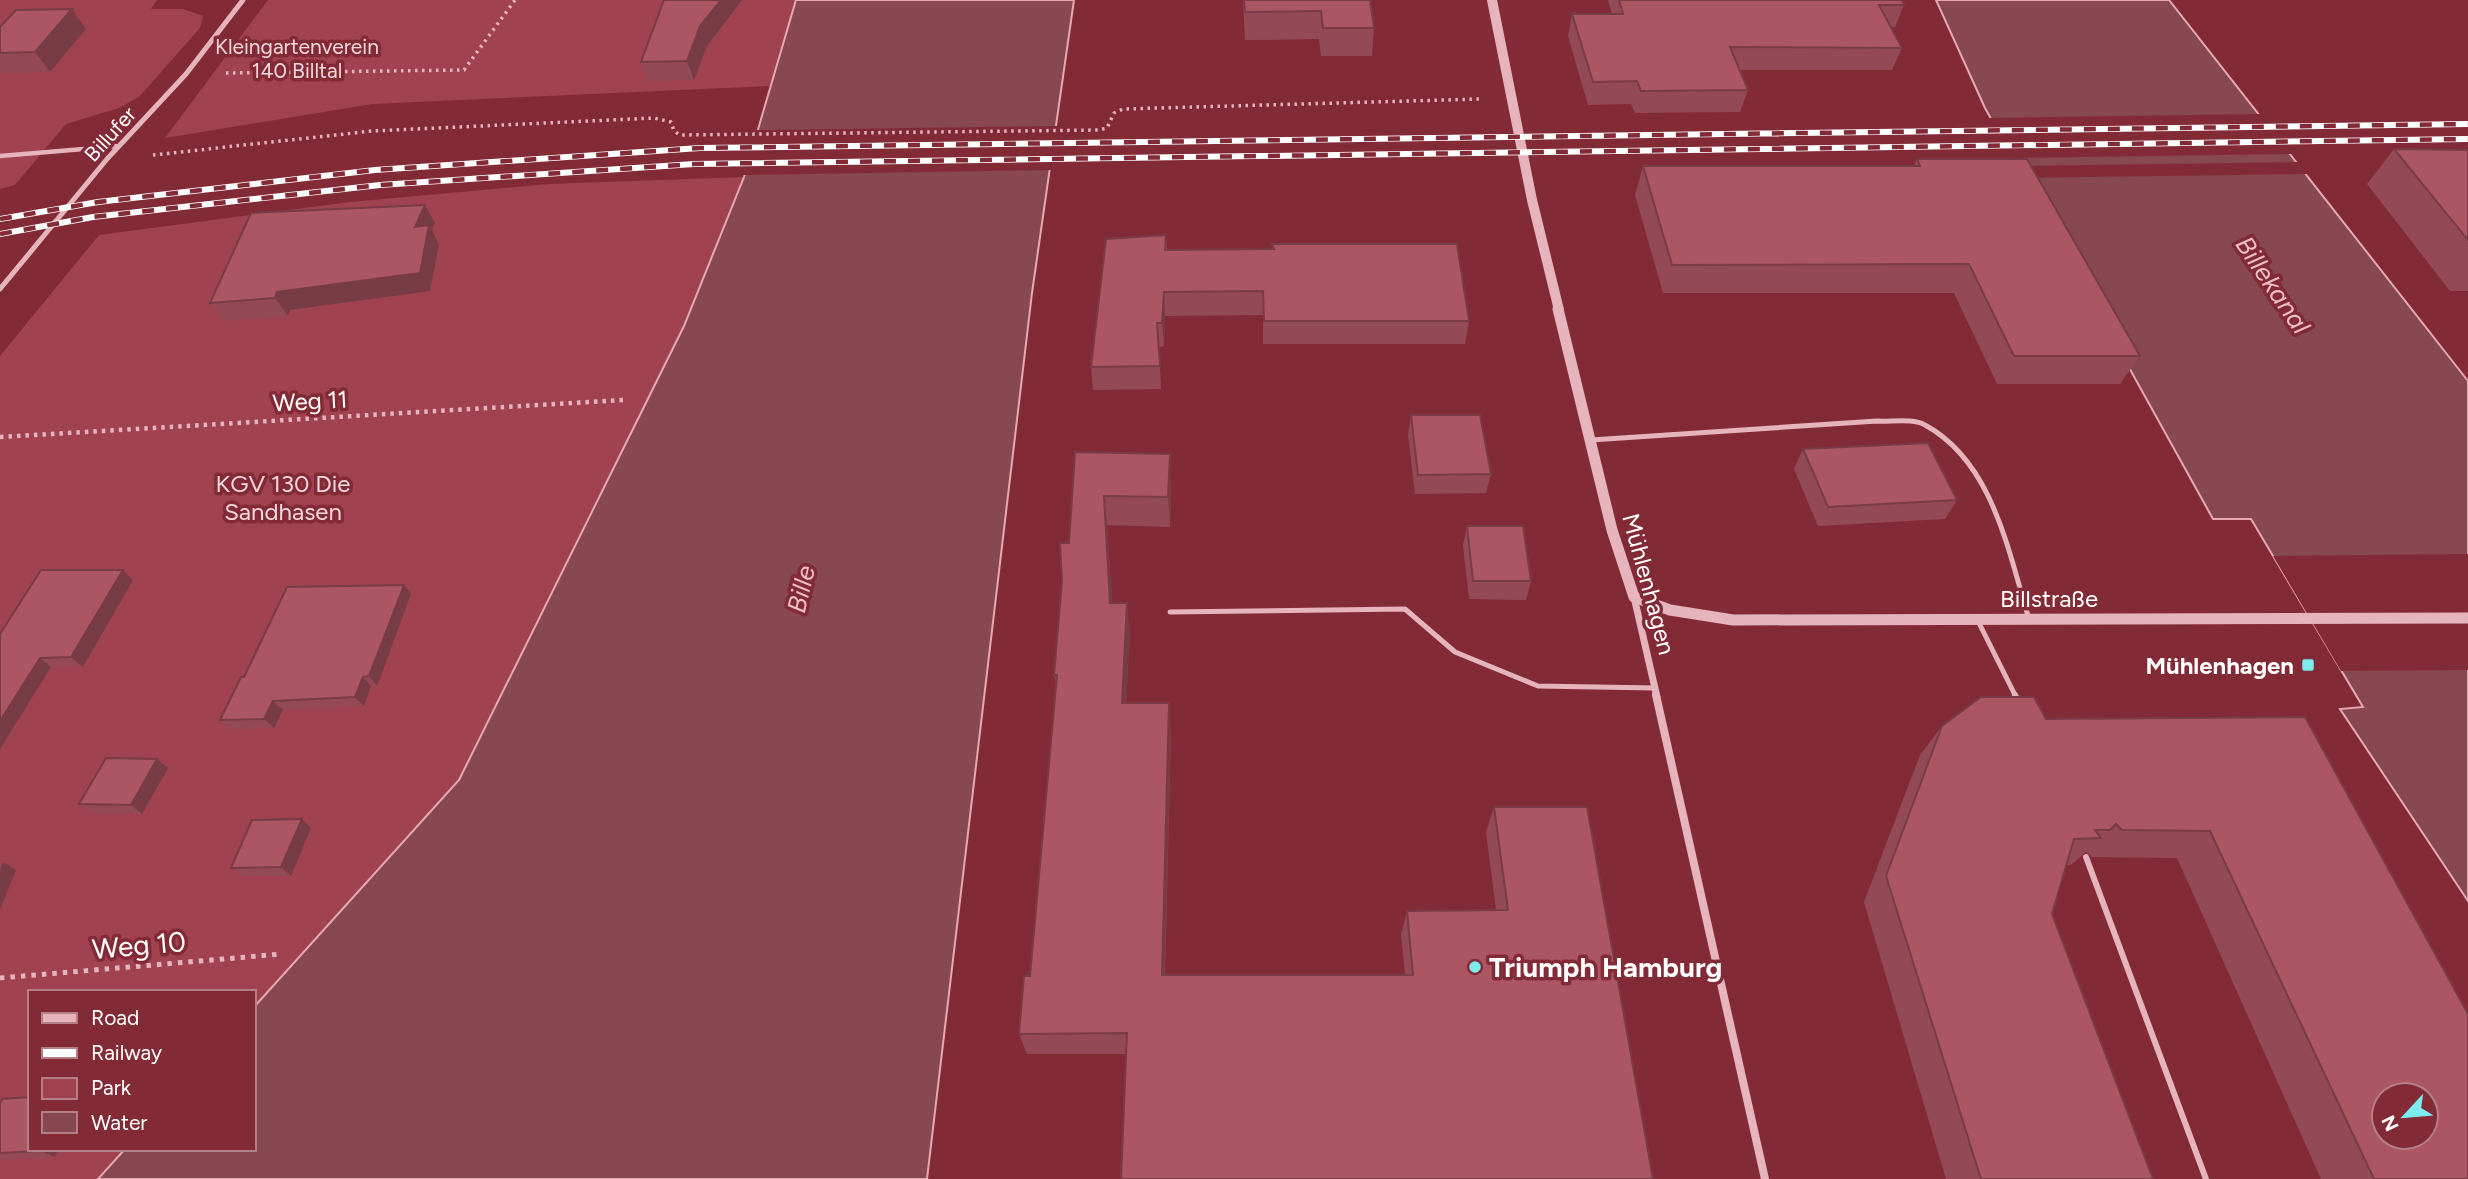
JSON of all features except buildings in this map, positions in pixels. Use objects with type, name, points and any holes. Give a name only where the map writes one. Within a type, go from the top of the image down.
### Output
[{"type":"street","name":"Billufer","points":[[0,289],[107,159],[186,74],[243,0]]},
{"type":"street","name":"Mühlenhagen","points":[[1492,0],[1532,200],[1612,530],[1634,597],[1765,1179]]},
{"type":"street","name":"Billstraße","points":[[1634,597],[1656,608],[1680,614],[1733,620],[2468,618]]},
{"type":"lane","points":[[0,156],[119,146]]},
{"type":"lane","points":[[1591,440],[1877,421],[1923,423],[1964,455],[1992,507],[2029,619]]},
{"type":"lane","points":[[1170,612],[1405,609],[1455,652],[1538,687],[1655,688]]},
{"type":"lane","points":[[1978,619],[2022,708]]},
{"type":"lane","points":[[2086,857],[2207,1179]]},
{"type":"path","points":[[186,74],[464,70],[515,0]]},
{"type":"path","points":[[107,159],[372,131],[654,118],[671,122],[674,131],[680,135],[1088,130],[1107,128],[1114,113],[1123,109],[1511,98]]},
{"type":"path","name":"Weg 11","points":[[0,437],[623,400]]},
{"type":"path","name":"Weg 10","points":[[0,978],[282,954]]},
{"type":"green space","points":[[0,0],[157,0],[151,9],[183,9],[203,16],[200,28],[139,97],[119,108],[66,124],[15,185],[0,189]]},
{"type":"green space","name":"Kleingartenverein 140 Billtal","points":[[268,0],[796,0],[770,86],[372,104],[165,138]]},
{"type":"green space","name":"KGV 130 Die Sandhasen","points":[[744,177],[684,326],[459,780],[256,1005],[256,990],[28,990],[28,1151],[123,1151],[98,1179],[0,1179],[0,356],[99,235],[350,202],[549,184]]},
{"type":"water","name":"Bille","points":[[796,0],[1074,0],[1032,293],[927,1179],[98,1179],[123,1151],[256,1151],[256,1005],[459,780],[684,326],[744,177]]},
{"type":"water","name":"Billekanal","points":[[1936,0],[2169,0],[2468,381],[2468,901],[2340,709],[2363,707],[2251,519],[2213,519],[1985,108]]},
{"type":"pier","points":[[2262,114],[2292,154],[2009,158],[1987,118]]},
{"type":"pier","points":[[1060,126],[1053,170],[741,175],[754,130]]},
{"type":"pier","points":[[2299,162],[2308,174],[2020,178],[2013,166]]},
{"type":"pier","points":[[2468,554],[2468,670],[2341,671],[2273,556]]},
{"type":"railway","points":[[0,219],[98,202],[375,170],[700,148],[2468,124]]},
{"type":"railway","points":[[0,234],[93,217],[380,185],[694,164],[2468,139]]},
{"type":"place","name":"Mühlenhagen","points":[[2308,665]]},
{"type":"place","name":"Triumph Hamburg","points":[[1475,967]]}]
